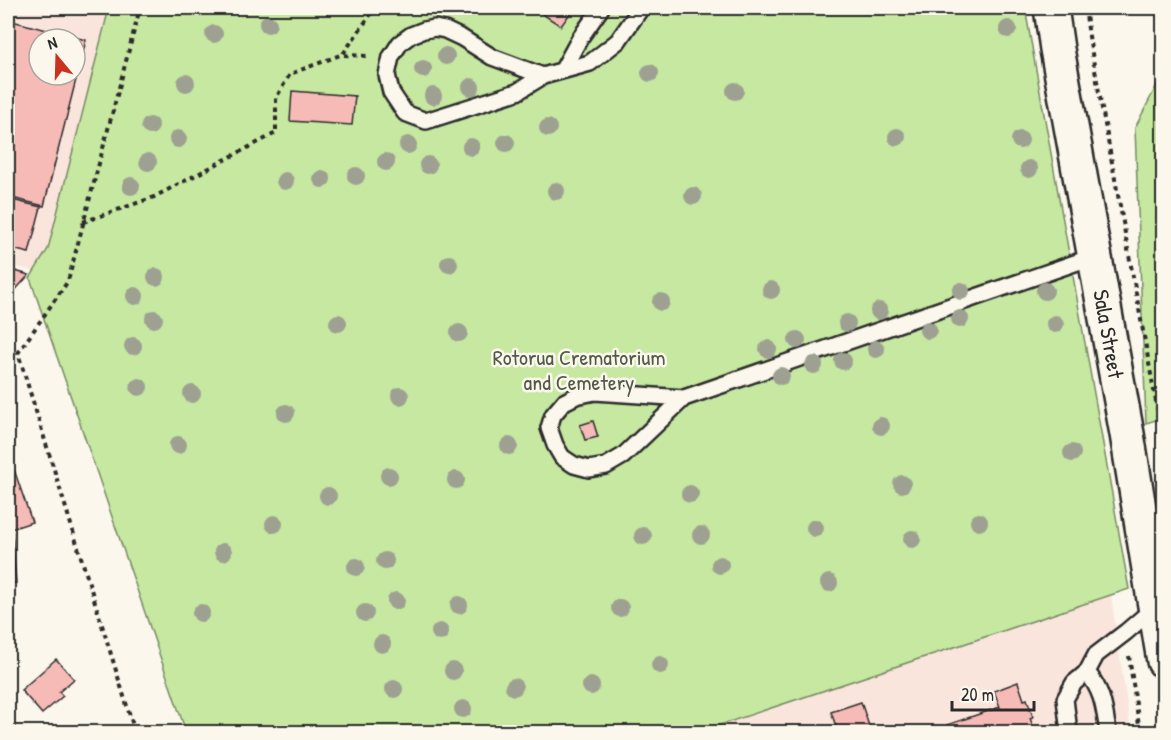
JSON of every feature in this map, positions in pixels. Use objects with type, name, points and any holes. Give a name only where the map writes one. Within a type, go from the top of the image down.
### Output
[{"type":"highway","name":"Sala Street","points":[[1051,8],[1128,434],[1164,661]]},
{"type":"lane","points":[[562,71],[579,38],[601,8]]},
{"type":"lane","points":[[543,76],[492,57],[462,38],[435,28],[417,32],[400,43],[391,57],[387,75],[391,92],[405,113],[426,122],[517,92],[543,76],[590,63],[618,41],[641,8]]},
{"type":"lane","points":[[684,398],[623,456],[606,466],[589,469],[574,465],[562,457],[549,428],[553,415],[564,402],[576,396],[595,392],[684,398],[1095,256]]},
{"type":"lane","points":[[1069,732],[1065,699],[1074,683],[1087,672],[1096,655],[1154,608]]},
{"type":"lane","points":[[1087,672],[1102,696],[1108,732]]},
{"type":"path","points":[[135,732],[18,353],[68,281],[140,8]]},
{"type":"path","points":[[83,222],[154,197],[276,133],[276,98],[291,74],[343,54],[375,8]]},
{"type":"path","points":[[1085,8],[1164,445]]},
{"type":"shaded area","points":[[8,8],[109,8],[48,249],[34,271],[8,265]]},
{"type":"shaded area","points":[[1111,595],[1131,732],[699,732]]},
{"type":"green space","name":"Rotorua Crematorium and Cemetery","points":[[109,8],[1025,8],[1129,589],[699,732],[186,732],[30,278],[48,249]]},
{"type":"green space","points":[[1163,73],[1163,418],[1146,423],[1135,128]]},
{"type":"building","points":[[533,8],[574,8],[561,26]]},
{"type":"building","points":[[8,20],[35,27],[27,27],[27,87],[74,87],[44,206],[8,197]]},
{"type":"building","points":[[292,91],[355,96],[352,125],[290,121]]},
{"type":"building","points":[[8,199],[41,207],[29,253],[8,248]]},
{"type":"building","points":[[8,269],[29,275],[10,296],[8,296]]},
{"type":"building","points":[[593,421],[598,437],[585,440],[580,425]]},
{"type":"building","points":[[8,452],[32,522],[8,530]]},
{"type":"building","points":[[12,532],[16,583],[8,584],[8,533]]},
{"type":"building","points":[[56,659],[74,679],[59,692],[63,696],[42,714],[21,690]]},
{"type":"building","points":[[1018,682],[1024,700],[1027,699],[1035,732],[950,732],[947,725],[1000,707],[994,691]]},
{"type":"building","points":[[861,702],[871,732],[838,732],[831,712]]},
{"type":"building","points":[[8,719],[15,727],[9,732],[8,732]]}]
